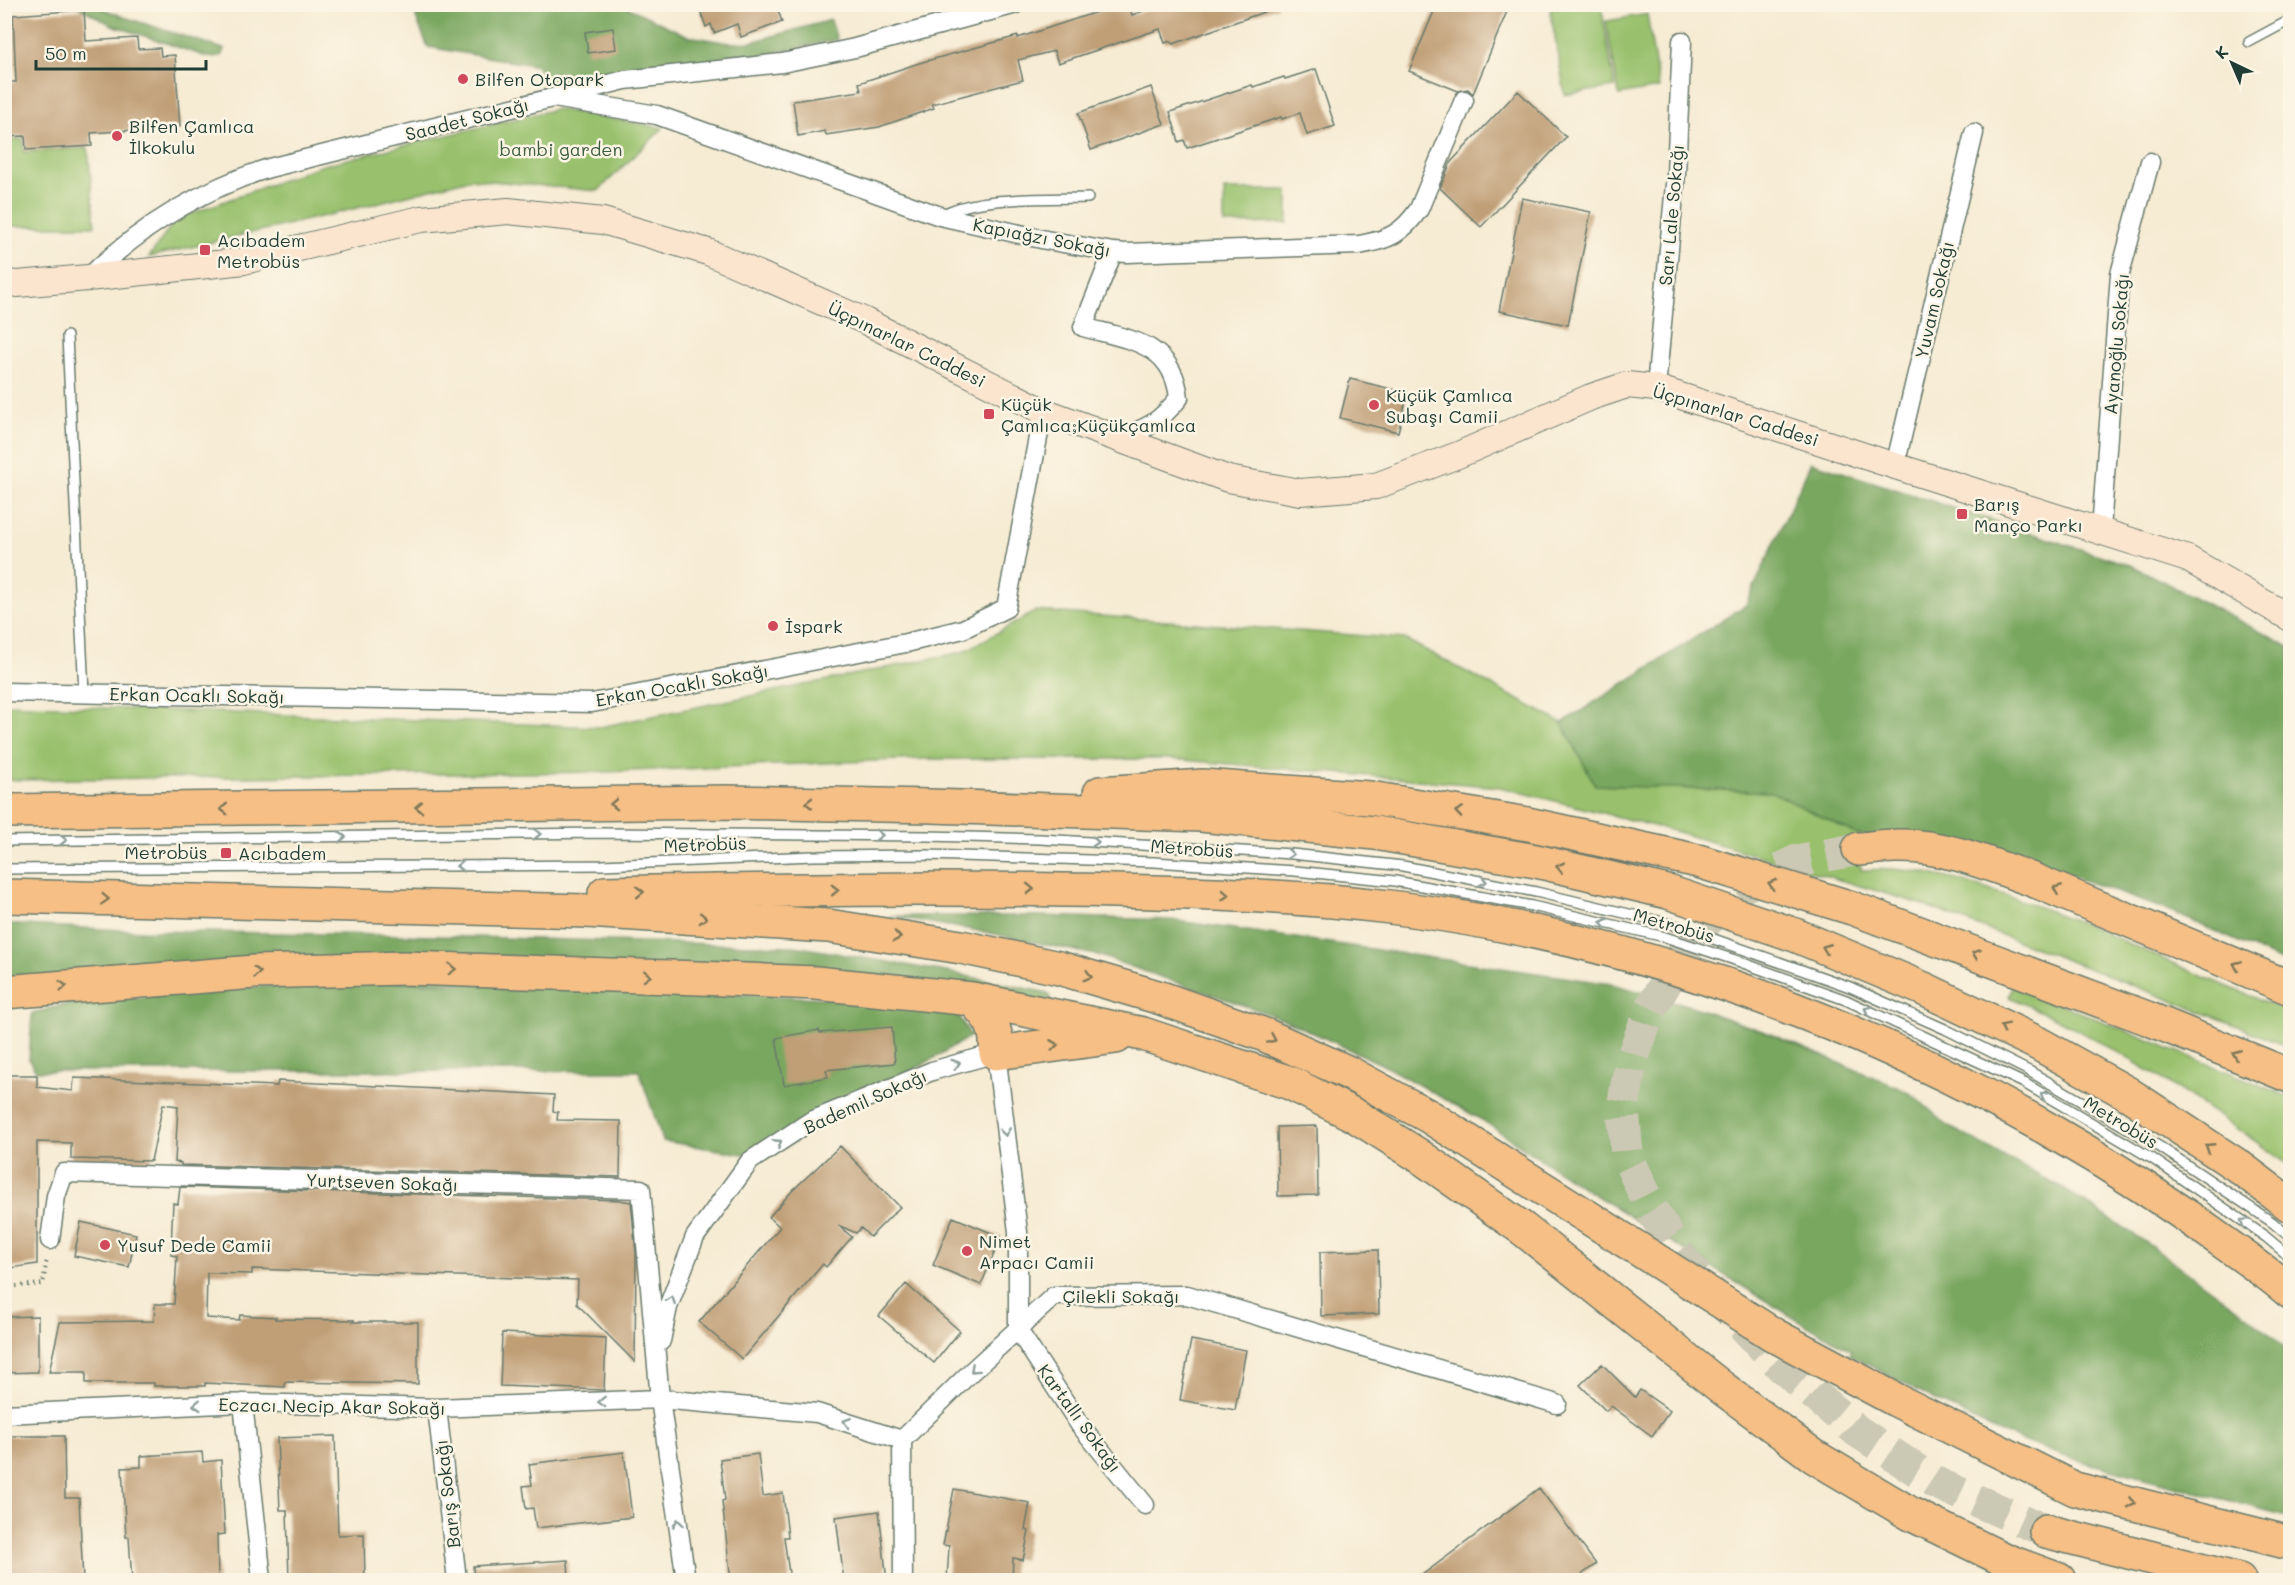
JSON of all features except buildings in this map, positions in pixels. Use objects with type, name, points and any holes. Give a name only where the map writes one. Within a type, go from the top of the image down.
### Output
[{"type":"highway","points":[[931,806],[1203,786],[1370,798],[1528,824],[1698,861],[1852,908],[2147,1018],[2290,1077]]},
{"type":"highway","points":[[4,811],[726,801],[1202,815],[1375,833],[1536,861],[1668,892],[1795,935],[1924,988],[2037,1042],[2127,1093],[2238,1166],[2290,1205]]},
{"type":"highway","points":[[1859,849],[1897,845],[1938,850],[1995,867],[2049,886],[2290,988]]},
{"type":"highway","points":[[162,901],[981,888],[1292,898],[1392,908],[1498,925],[1646,959],[1771,1000],[1883,1045],[1992,1098],[2092,1155],[2187,1215],[2290,1292]]},
{"type":"highway","points":[[4,896],[586,911],[828,926],[961,947],[1059,968],[1161,998],[1265,1035],[1349,1073],[1430,1117],[1774,1335],[1896,1400],[2076,1489],[2290,1543]]},
{"type":"highway","points":[[4,992],[255,972],[405,968],[816,983],[972,999],[1143,1034],[1290,1083],[1354,1115],[1418,1155],[1523,1229],[1722,1387],[1815,1457],[1911,1514],[2005,1560],[2059,1581]]},
{"type":"highway","points":[[972,999],[985,1013],[997,1035],[996,1053],[1143,1034]]},
{"type":"highway","points":[[2170,1581],[2046,1531],[2239,1581]]},
{"type":"street","name":"Saadet Sokağı","points":[[88,278],[111,255],[161,219],[206,192],[242,176],[646,76],[722,70],[814,57],[1017,4]]},
{"type":"street","name":"Sarı Lale Sokağı","points":[[1656,388],[1676,174],[1682,41]]},
{"type":"street","name":"Kapıağzı Sokağı","points":[[554,98],[657,115],[940,216],[1113,252],[1359,245],[1381,242],[1395,235],[1409,223],[1419,209],[1464,100]]},
{"type":"street","name":"Yuvam Sokağı","points":[[1895,466],[1974,133]]},
{"type":"street","name":"Ayanoğlu Sokağı","points":[[2101,530],[2120,274],[2150,162]]},
{"type":"street","name":"Üçpınarlar Caddesi","points":[[9,284],[244,261],[421,219],[508,211],[603,221],[708,252],[865,321],[1043,411],[1228,479],[1300,492],[1376,486],[1458,455],[1591,397],[1627,385],[1656,388],[2188,559],[2290,618]]},
{"type":"street","points":[[1113,252],[1083,327],[1147,346],[1168,363],[1177,380],[1179,398],[1163,417],[1142,430],[1118,438]]},
{"type":"street","name":"Erkan Ocaklı Sokağı","points":[[4,692],[592,703],[906,643],[963,629],[1006,608],[1043,411]]},
{"type":"street","points":[[996,1053],[1018,1232],[1018,1330]]},
{"type":"street","name":"Bademil Sokağı","points":[[660,1400],[661,1333],[668,1307],[695,1237],[750,1161],[812,1121],[932,1071],[996,1053]]},
{"type":"street","name":"Yurtseven Sokağı","points":[[50,1240],[56,1196],[64,1173],[641,1189],[660,1400]]},
{"type":"street","name":"Çilekli Sokağı","points":[[902,1440],[972,1371],[1054,1296],[1187,1295],[1557,1404]]},
{"type":"street","name":"Kartallı Sokağı","points":[[1018,1330],[1080,1425],[1145,1504]]},
{"type":"street","points":[[660,1400],[686,1581]]},
{"type":"street","name":"Eczacı Necip Akar Sokağı","points":[[4,1414],[243,1403],[437,1408],[660,1400],[817,1413],[902,1440]]},
{"type":"street","points":[[243,1403],[262,1581]]},
{"type":"street","name":"Barış Sokağı","points":[[437,1408],[457,1581]]},
{"type":"street","points":[[902,1440],[903,1581]]},
{"type":"lane","points":[[2249,42],[2290,20]]},
{"type":"lane","points":[[940,216],[953,209],[979,203],[1088,198]]},
{"type":"lane","points":[[67,336],[84,693]]},
{"type":"lane","name":"Metrobüs","points":[[4,841],[603,833],[927,836],[1040,839],[1292,854],[1403,866],[1536,892],[1671,924],[1850,987],[1944,1029],[2029,1071],[2160,1147],[2272,1222],[2290,1237]]},
{"type":"lane","name":"Metrobüs","points":[[4,869],[602,865],[813,856],[927,855],[1154,862],[1294,871],[1395,881],[1532,906],[1665,937],[1732,958],[1846,1000],[2024,1083],[2153,1159],[2266,1237],[2290,1257]]},
{"type":"path","points":[[4,1287],[43,1284],[50,1240]]},
{"type":"green space","points":[[75,5],[94,5],[224,49],[222,55],[214,58],[204,56],[112,25]]},
{"type":"green space","points":[[416,5],[623,5],[688,36],[730,43],[751,42],[831,20],[837,40],[724,62],[645,67],[612,72],[545,88],[538,66],[428,47],[416,18]]},
{"type":"green space","points":[[1567,5],[1601,5],[1615,87],[1565,95],[1550,8]]},
{"type":"green space","points":[[1647,14],[1659,88],[1619,95],[1606,21]]},
{"type":"green space","name":"bambi garden","points":[[556,109],[663,128],[598,191],[470,179],[149,257],[176,219],[323,165]]},
{"type":"green space","points":[[23,139],[24,152],[88,148],[95,226],[5,226],[5,140]]},
{"type":"green space","points":[[1224,190],[1288,190],[1288,223],[1224,224]]},
{"type":"green space","points":[[1811,462],[2133,566],[2290,647],[2290,965],[2170,911],[2074,877],[1980,847],[1858,835],[1772,792],[1595,785],[1562,723],[1746,605]]},
{"type":"green space","points":[[1036,611],[1405,639],[1562,723],[1595,785],[1772,792],[1858,835],[1861,870],[1892,869],[1922,872],[1961,881],[2014,898],[2085,924],[2290,1012],[2290,1048],[1921,904],[1681,833],[1500,787],[1170,759],[921,759],[607,772],[5,780],[5,704],[600,727],[963,652]]},
{"type":"green space","points":[[889,916],[1039,916],[1172,920],[1612,984],[1691,1006],[1768,1033],[1897,1087],[1913,1095],[1948,1126],[2067,1191],[2141,1239],[2254,1321],[2290,1352],[2290,1517],[2066,1457],[1994,1430],[1849,1355],[1851,1350],[1797,1320],[1579,1185],[1482,1120],[1381,1064],[1283,1019],[1100,956],[985,932]]},
{"type":"green space","points":[[4,924],[143,931],[396,935],[794,946],[947,972],[1048,993],[1052,1003],[974,986],[5,978]]},
{"type":"green space","points":[[403,982],[882,1000],[958,1015],[971,1036],[767,1158],[663,1141],[639,1071],[36,1071],[29,1060],[32,1013],[67,1004],[251,987]]},
{"type":"green space","points":[[2013,985],[2290,1097],[2290,1166],[2154,1074],[2083,1033],[2009,997]]},
{"type":"tunnel","points":[[1859,849],[1797,861],[1725,895],[1679,960],[1650,1010],[1631,1062],[1623,1108],[1627,1156],[1652,1210],[1684,1262],[1782,1367],[1857,1431],[1936,1483],[2046,1531]]},
{"type":"place","name":"Bilfen Otopark","points":[[463,79]]},
{"type":"place","name":"Bilfen Çamlıca İlkokulu","points":[[117,136]]},
{"type":"place","name":"Acıbadem Metrobüs","points":[[205,250]]},
{"type":"place","name":"Küçük Çamlıca Subaşı Camii","points":[[1374,405]]},
{"type":"place","name":"Küçük Çamlıca;Küçükçamlıca","points":[[989,414]]},
{"type":"place","name":"Barış Manço Parkı","points":[[1962,514]]},
{"type":"place","name":"İspark","points":[[773,626]]},
{"type":"place","name":"Acıbadem","points":[[226,853]]},
{"type":"place","name":"Yusuf Dede Camii","points":[[105,1245]]},
{"type":"place","name":"Nimet Arpacı Camii","points":[[967,1251]]}]
